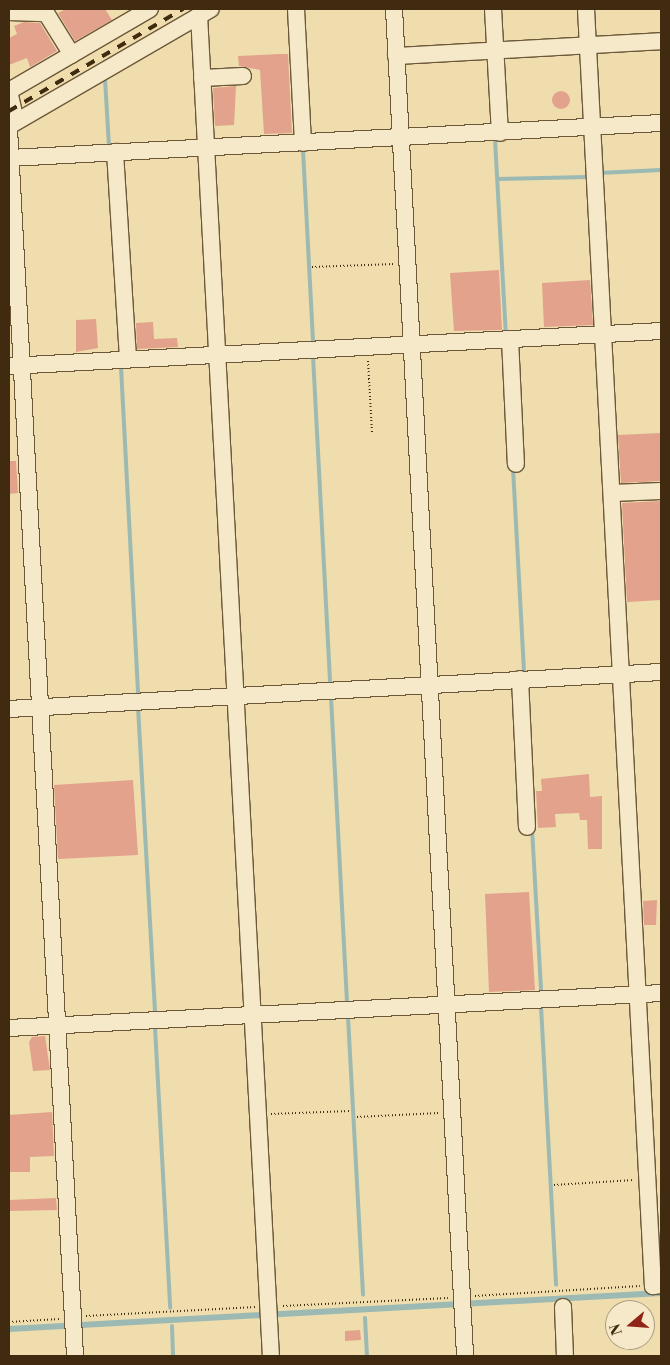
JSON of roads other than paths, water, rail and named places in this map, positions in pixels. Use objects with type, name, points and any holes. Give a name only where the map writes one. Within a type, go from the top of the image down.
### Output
[{"type":"street","points":[[75,1356],[40,707],[15,365],[9,91],[72,55],[128,14],[150,9]]},
{"type":"street","points":[[296,9],[303,143]]},
{"type":"street","points":[[394,9],[465,1356]]},
{"type":"street","points":[[493,9],[500,133]]},
{"type":"street","points":[[586,9],[647,1179],[657,1286]]},
{"type":"street","points":[[9,12],[46,13],[72,55]]},
{"type":"street","points":[[205,12],[202,78],[271,1356]]},
{"type":"street","points":[[11,125],[205,12]]},
{"type":"street","points":[[396,56],[661,41]]},
{"type":"street","points":[[202,78],[243,76]]},
{"type":"street","points":[[10,158],[661,123]]},
{"type":"street","points":[[115,152],[128,359]]},
{"type":"street","points":[[15,365],[661,331]]},
{"type":"street","points":[[510,339],[516,464]]},
{"type":"street","points":[[612,493],[661,491]]},
{"type":"street","points":[[9,709],[236,694],[661,672]]},
{"type":"street","points":[[520,679],[527,827]]},
{"type":"street","points":[[9,1028],[661,993]]},
{"type":"street","points":[[563,1308],[565,1356]]},
{"type":"water","points":[[661,1290],[661,1296],[9,1332],[9,1326]]},
{"type":"waterway","points":[[105,79],[109,146]]},
{"type":"waterway","points":[[495,140],[506,334]]},
{"type":"waterway","points":[[303,150],[313,343]]},
{"type":"waterway","points":[[599,173],[661,170]]},
{"type":"waterway","points":[[498,179],[588,177]]},
{"type":"waterway","points":[[313,356],[330,683]]},
{"type":"waterway","points":[[121,367],[138,693]]},
{"type":"waterway","points":[[513,468],[524,673]]},
{"type":"waterway","points":[[331,697],[347,1002]]},
{"type":"waterway","points":[[138,707],[155,1013]]},
{"type":"waterway","points":[[532,828],[541,991]]},
{"type":"waterway","points":[[541,1006],[556,1285]]},
{"type":"waterway","points":[[348,1017],[363,1295]]},
{"type":"waterway","points":[[155,1027],[170,1308]]},
{"type":"waterway","points":[[365,1318],[367,1356]]},
{"type":"waterway","points":[[172,1326],[173,1356]]},
{"type":"railway","points":[[9,111],[183,9]]}]
